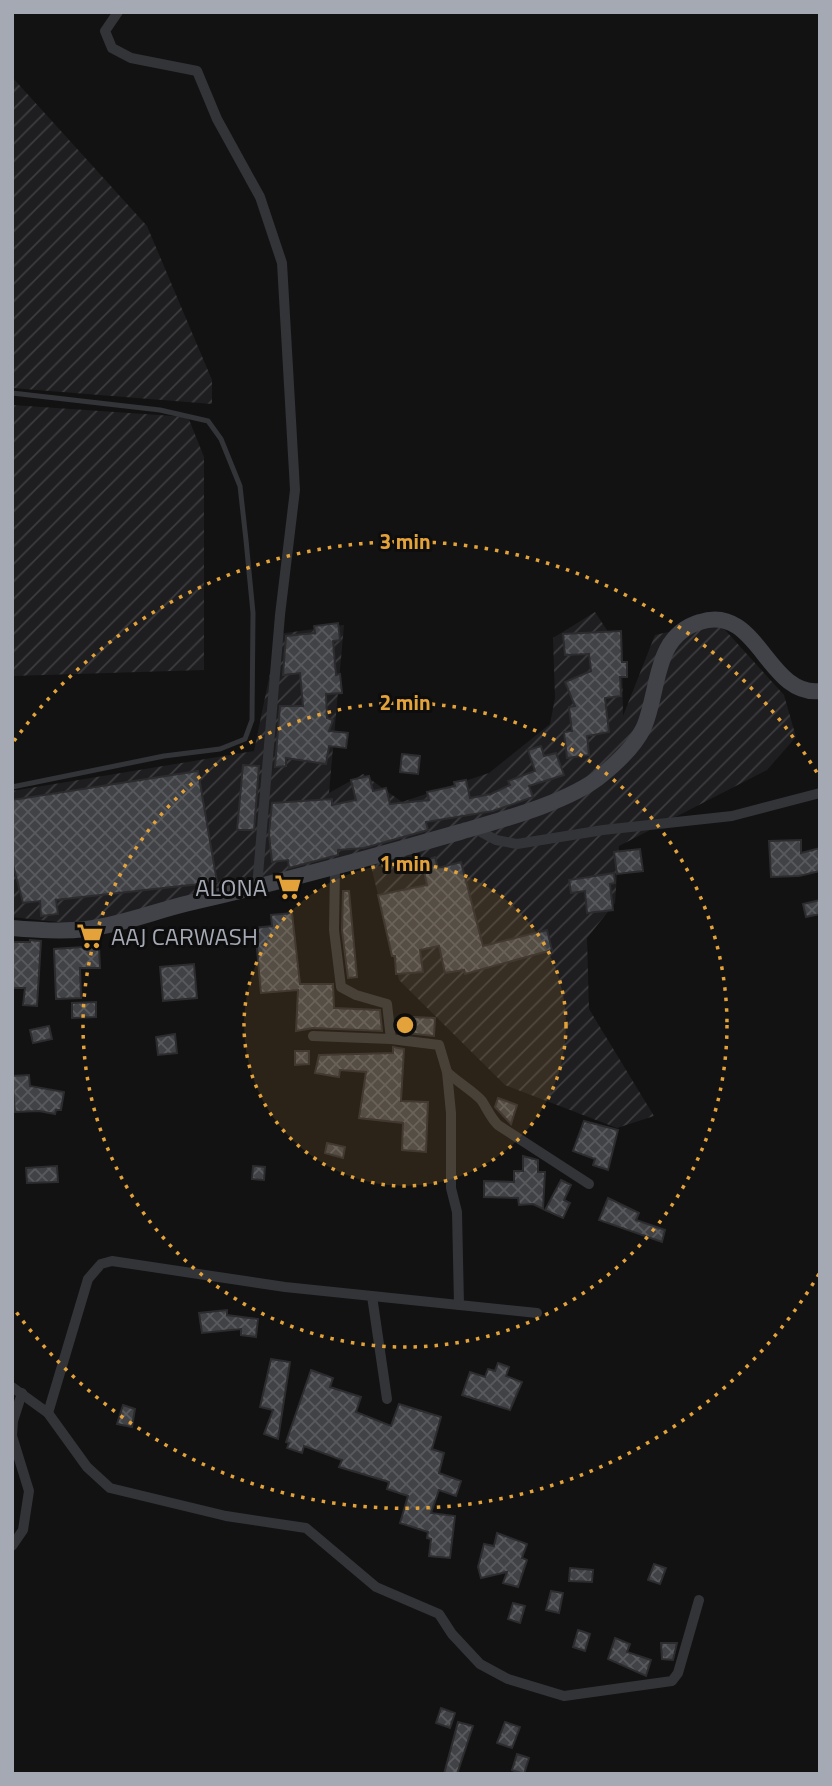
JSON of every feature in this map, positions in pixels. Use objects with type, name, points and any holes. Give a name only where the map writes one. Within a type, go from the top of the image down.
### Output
[{"type":"main road","points":[[12,928],[87,929],[335,869],[474,828],[557,799],[599,778],[618,761],[642,730],[652,705],[662,656],[671,639],[680,630],[697,622],[709,619],[734,625],[758,645],[790,682],[802,689],[820,691]]},
{"type":"street","points":[[118,12],[105,31],[112,48],[131,58],[197,71],[217,119],[260,197],[282,262],[295,490],[280,615],[257,887]]},
{"type":"street","points":[[474,828],[496,840],[517,844],[603,830],[732,816],[820,793]]},
{"type":"street","points":[[335,869],[334,930],[341,987],[356,995],[387,1004],[391,1039]]},
{"type":"street","points":[[313,1036],[391,1039],[439,1045],[447,1072],[451,1113],[451,1188],[457,1212],[459,1305]]},
{"type":"street","points":[[447,1072],[481,1100],[487,1114],[498,1125],[589,1184]]},
{"type":"street","points":[[48,1413],[88,1279],[101,1264],[112,1261],[285,1287],[537,1313]]},
{"type":"street","points":[[372,1296],[387,1399]]},
{"type":"street","points":[[12,1546],[23,1530],[29,1491],[12,1436],[17,1390],[48,1413],[87,1466],[110,1488],[226,1516],[306,1528],[376,1587],[439,1614],[452,1634],[480,1664],[508,1679],[564,1696],[672,1681],[678,1673],[699,1600]]},
{"type":"lane","points":[[12,393],[160,410],[208,421],[221,439],[240,486],[253,613],[252,720],[245,739],[220,749],[164,756],[12,787]]},
{"type":"shaded area","points":[[12,77],[147,226],[212,380],[212,404],[12,388]]},
{"type":"shaded area","points":[[12,405],[188,417],[204,457],[204,670],[12,676]]},
{"type":"shaded area","points":[[595,612],[622,653],[623,716],[655,635],[717,621],[784,695],[796,737],[767,770],[619,846],[615,903],[587,938],[589,1009],[654,1116],[617,1128],[505,1085],[399,980],[368,854],[85,925],[12,917],[12,791],[254,751],[278,634],[344,625],[329,793],[363,774],[402,802],[489,773],[550,724],[555,698],[553,638]]},
{"type":"building","points":[[338,623],[340,640],[333,641],[336,675],[340,674],[342,693],[326,694],[327,718],[333,720],[329,731],[348,733],[346,748],[329,746],[326,764],[286,758],[286,766],[275,767],[280,706],[303,706],[300,673],[283,675],[286,636],[315,633],[314,626]]},
{"type":"building","points":[[621,631],[622,662],[627,662],[627,677],[620,677],[621,696],[605,698],[609,732],[587,736],[589,755],[567,758],[564,732],[572,731],[569,707],[575,706],[565,682],[591,671],[589,654],[565,655],[563,634]]},
{"type":"building","points":[[541,746],[544,756],[556,753],[564,775],[529,786],[533,797],[493,811],[426,822],[428,830],[364,848],[338,850],[338,855],[289,868],[288,860],[272,862],[269,834],[272,803],[332,799],[332,805],[356,800],[351,780],[369,776],[373,791],[386,788],[390,804],[429,800],[427,792],[455,786],[454,782],[466,780],[470,798],[491,794],[510,785],[508,781],[535,771],[528,750]]},
{"type":"building","points":[[402,754],[420,756],[418,774],[400,772]]},
{"type":"building","points":[[243,765],[259,766],[254,830],[237,830]]},
{"type":"building","points":[[198,771],[217,882],[56,900],[58,914],[41,916],[40,901],[23,903],[12,861],[12,800]]},
{"type":"building","points":[[801,840],[801,853],[820,848],[820,871],[799,876],[771,877],[769,841]]},
{"type":"building","points":[[640,849],[643,871],[617,874],[614,852]]},
{"type":"building","points":[[435,857],[438,868],[461,862],[483,946],[547,930],[552,950],[465,974],[464,970],[445,973],[439,946],[420,950],[423,972],[396,974],[395,956],[392,956],[378,895],[427,885],[422,862]]},
{"type":"building","points":[[614,873],[615,883],[610,884],[613,910],[587,913],[585,891],[571,893],[569,880]]},
{"type":"building","points":[[343,891],[349,891],[357,977],[348,978],[342,930]]},
{"type":"building","points":[[820,900],[820,914],[806,917],[803,904]]},
{"type":"building","points":[[292,913],[300,984],[333,984],[334,1008],[380,1010],[382,1031],[313,1028],[296,1031],[298,990],[261,993],[255,928],[272,926],[271,915]]},
{"type":"building","points":[[41,941],[37,1006],[23,1005],[25,988],[12,988],[12,942]]},
{"type":"building","points":[[99,946],[100,968],[80,968],[81,998],[56,999],[54,949]]},
{"type":"building","points":[[194,964],[197,998],[163,1001],[160,967]]},
{"type":"building","points":[[96,1002],[96,1017],[72,1018],[72,1003]]},
{"type":"building","points":[[413,1017],[435,1018],[434,1036],[398,1032],[397,1020],[413,1021]]},
{"type":"building","points":[[49,1026],[52,1039],[33,1043],[30,1030]]},
{"type":"building","points":[[175,1034],[177,1053],[158,1055],[156,1037]]},
{"type":"building","points":[[393,1047],[404,1049],[401,1101],[428,1102],[426,1152],[402,1150],[403,1123],[359,1118],[366,1072],[340,1070],[339,1077],[315,1073],[319,1055],[393,1053]]},
{"type":"building","points":[[295,1051],[309,1051],[309,1064],[295,1065]]},
{"type":"building","points":[[29,1075],[30,1086],[64,1092],[61,1110],[56,1110],[55,1114],[39,1111],[15,1112],[12,1076]]},
{"type":"building","points":[[498,1098],[517,1105],[511,1124],[495,1107]]},
{"type":"building","points":[[584,1121],[618,1130],[608,1170],[593,1165],[595,1159],[573,1151]]},
{"type":"building","points":[[327,1143],[345,1147],[343,1158],[325,1153]]},
{"type":"building","points":[[523,1156],[538,1160],[538,1172],[545,1172],[543,1209],[533,1204],[519,1205],[518,1198],[484,1197],[484,1181],[514,1182],[514,1171],[523,1171]]},
{"type":"building","points":[[57,1166],[58,1182],[27,1183],[26,1168]]},
{"type":"building","points":[[253,1166],[265,1167],[264,1180],[252,1179]]},
{"type":"building","points":[[561,1180],[571,1185],[564,1200],[570,1203],[563,1218],[545,1210]]},
{"type":"building","points":[[608,1198],[639,1213],[636,1220],[665,1230],[662,1242],[599,1220]]},
{"type":"building","points":[[227,1310],[227,1315],[258,1319],[256,1337],[241,1335],[241,1329],[202,1333],[199,1313]]},
{"type":"building","points":[[271,1359],[290,1362],[278,1439],[264,1434],[273,1410],[260,1407]]},
{"type":"building","points":[[498,1363],[509,1367],[506,1376],[522,1382],[510,1410],[462,1395],[470,1372],[485,1377],[488,1369],[495,1371]]},
{"type":"building","points":[[311,1370],[333,1378],[330,1387],[361,1397],[356,1412],[391,1426],[399,1404],[441,1417],[432,1449],[444,1453],[439,1473],[461,1481],[456,1496],[439,1490],[431,1513],[455,1516],[450,1558],[429,1556],[431,1539],[427,1538],[428,1532],[400,1523],[408,1496],[387,1489],[389,1482],[339,1467],[342,1460],[304,1446],[302,1453],[287,1448],[289,1443],[286,1442]]},
{"type":"building","points":[[123,1405],[135,1409],[132,1427],[117,1424]]},
{"type":"building","points":[[497,1533],[527,1544],[522,1558],[527,1560],[518,1587],[503,1583],[507,1572],[481,1578],[478,1567],[484,1544],[494,1546]]},
{"type":"building","points":[[654,1564],[666,1568],[660,1584],[648,1580]]},
{"type":"building","points":[[570,1568],[593,1570],[592,1582],[569,1581]]},
{"type":"building","points":[[551,1591],[563,1593],[559,1613],[546,1610]]},
{"type":"building","points":[[513,1603],[525,1606],[520,1623],[508,1619]]},
{"type":"building","points":[[578,1630],[590,1634],[585,1651],[573,1647]]},
{"type":"building","points":[[615,1638],[630,1644],[627,1652],[651,1660],[646,1676],[608,1659]]},
{"type":"building","points":[[661,1643],[677,1643],[673,1660],[662,1659]]},
{"type":"building","points":[[441,1708],[455,1713],[450,1728],[436,1723]]},
{"type":"building","points":[[458,1722],[473,1726],[457,1774],[444,1774]]},
{"type":"building","points":[[505,1722],[520,1727],[512,1748],[497,1743]]},
{"type":"building","points":[[517,1754],[529,1758],[524,1774],[512,1770]]},
{"type":"place","name":"ALONA","points":[[288,887]]},
{"type":"place","name":"AAJ CARWASH","points":[[90,936]]}]
